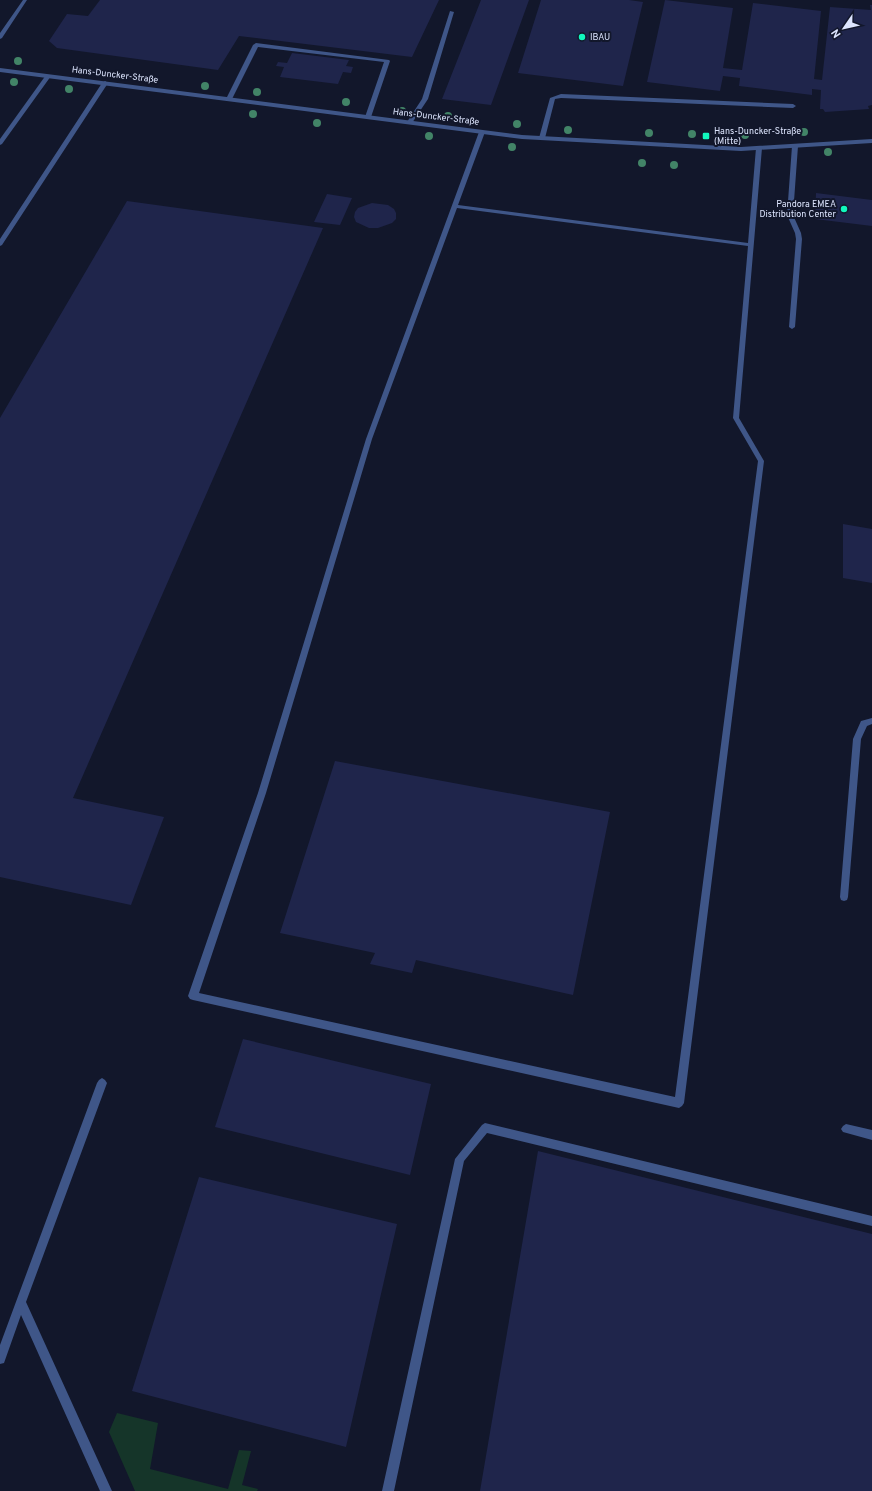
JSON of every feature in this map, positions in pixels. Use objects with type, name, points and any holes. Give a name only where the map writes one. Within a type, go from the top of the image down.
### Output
[{"type":"street","points":[[0,37],[25,0]]},
{"type":"street","points":[[410,122],[425,100],[452,12]]},
{"type":"street","points":[[228,99],[256,45],[387,61],[368,117]]},
{"type":"street","name":"Hans-Duncker-Straße","points":[[0,70],[482,132],[542,138],[741,149],[872,142]]},
{"type":"street","points":[[0,143],[48,76]]},
{"type":"street","points":[[0,244],[104,83]]},
{"type":"street","points":[[542,138],[552,98],[561,96],[793,106]]},
{"type":"street","points":[[482,132],[369,440],[262,793],[193,996],[679,1103],[761,461],[736,418],[759,148]]},
{"type":"street","points":[[792,328],[799,239],[790,215],[795,146]]},
{"type":"street","points":[[455,206],[751,246]]},
{"type":"street","points":[[844,897],[857,739],[864,723],[872,721]]},
{"type":"street","points":[[0,1359],[102,1082]]},
{"type":"street","points":[[388,1491],[460,1159],[485,1128],[872,1221]]},
{"type":"street","points":[[846,1128],[872,1135]]},
{"type":"street","points":[[21,1302],[106,1491]]},
{"type":"green space","points":[[117,1413],[158,1423],[150,1469],[228,1489],[239,1450],[251,1451],[242,1485],[258,1489],[257,1491],[135,1491],[109,1432]]},
{"type":"building","points":[[100,0],[439,0],[412,57],[239,36],[218,70],[57,48],[49,41],[67,14],[88,16]]},
{"type":"building","points":[[481,0],[529,0],[491,105],[442,99]]},
{"type":"building","name":"IBAU","points":[[541,0],[629,0],[643,2],[623,86],[518,73]]},
{"type":"building","points":[[665,0],[733,8],[723,68],[742,70],[753,3],[821,11],[814,79],[822,80],[830,7],[871,10],[870,5],[872,5],[872,105],[868,106],[869,109],[825,112],[823,109],[820,109],[821,90],[812,89],[812,95],[739,86],[740,78],[723,76],[720,91],[647,82]]},
{"type":"building","points":[[292,53],[349,60],[346,66],[353,67],[351,73],[343,72],[338,84],[280,77],[284,67],[276,66],[278,62],[287,63]]},
{"type":"building","name":"Pandora EMEA Distribution Center","points":[[816,193],[872,200],[872,226],[815,219]]},
{"type":"building","points":[[327,194],[352,198],[340,225],[314,222]]},
{"type":"building","points":[[127,201],[323,228],[73,798],[164,817],[131,905],[0,877],[0,418]]},
{"type":"building","points":[[372,203],[388,205],[394,209],[396,219],[392,223],[378,228],[369,228],[356,222],[354,217],[358,208]]},
{"type":"building","points":[[843,524],[872,529],[872,583],[843,578]]},
{"type":"building","points":[[335,761],[610,812],[573,995],[416,960],[412,973],[370,964],[375,953],[280,933]]},
{"type":"building","points":[[243,1039],[431,1084],[410,1175],[215,1127]]},
{"type":"building","points":[[538,1151],[872,1234],[872,1491],[480,1491]]},
{"type":"building","points":[[199,1177],[397,1224],[346,1447],[132,1391]]},
{"type":"place","name":"IBAU","points":[[582,37]]},
{"type":"place","name":"Hans-Duncker-Straße (Mitte)","points":[[706,136]]},
{"type":"place","name":"Pandora EMEA Distribution Center","points":[[844,209]]}]
